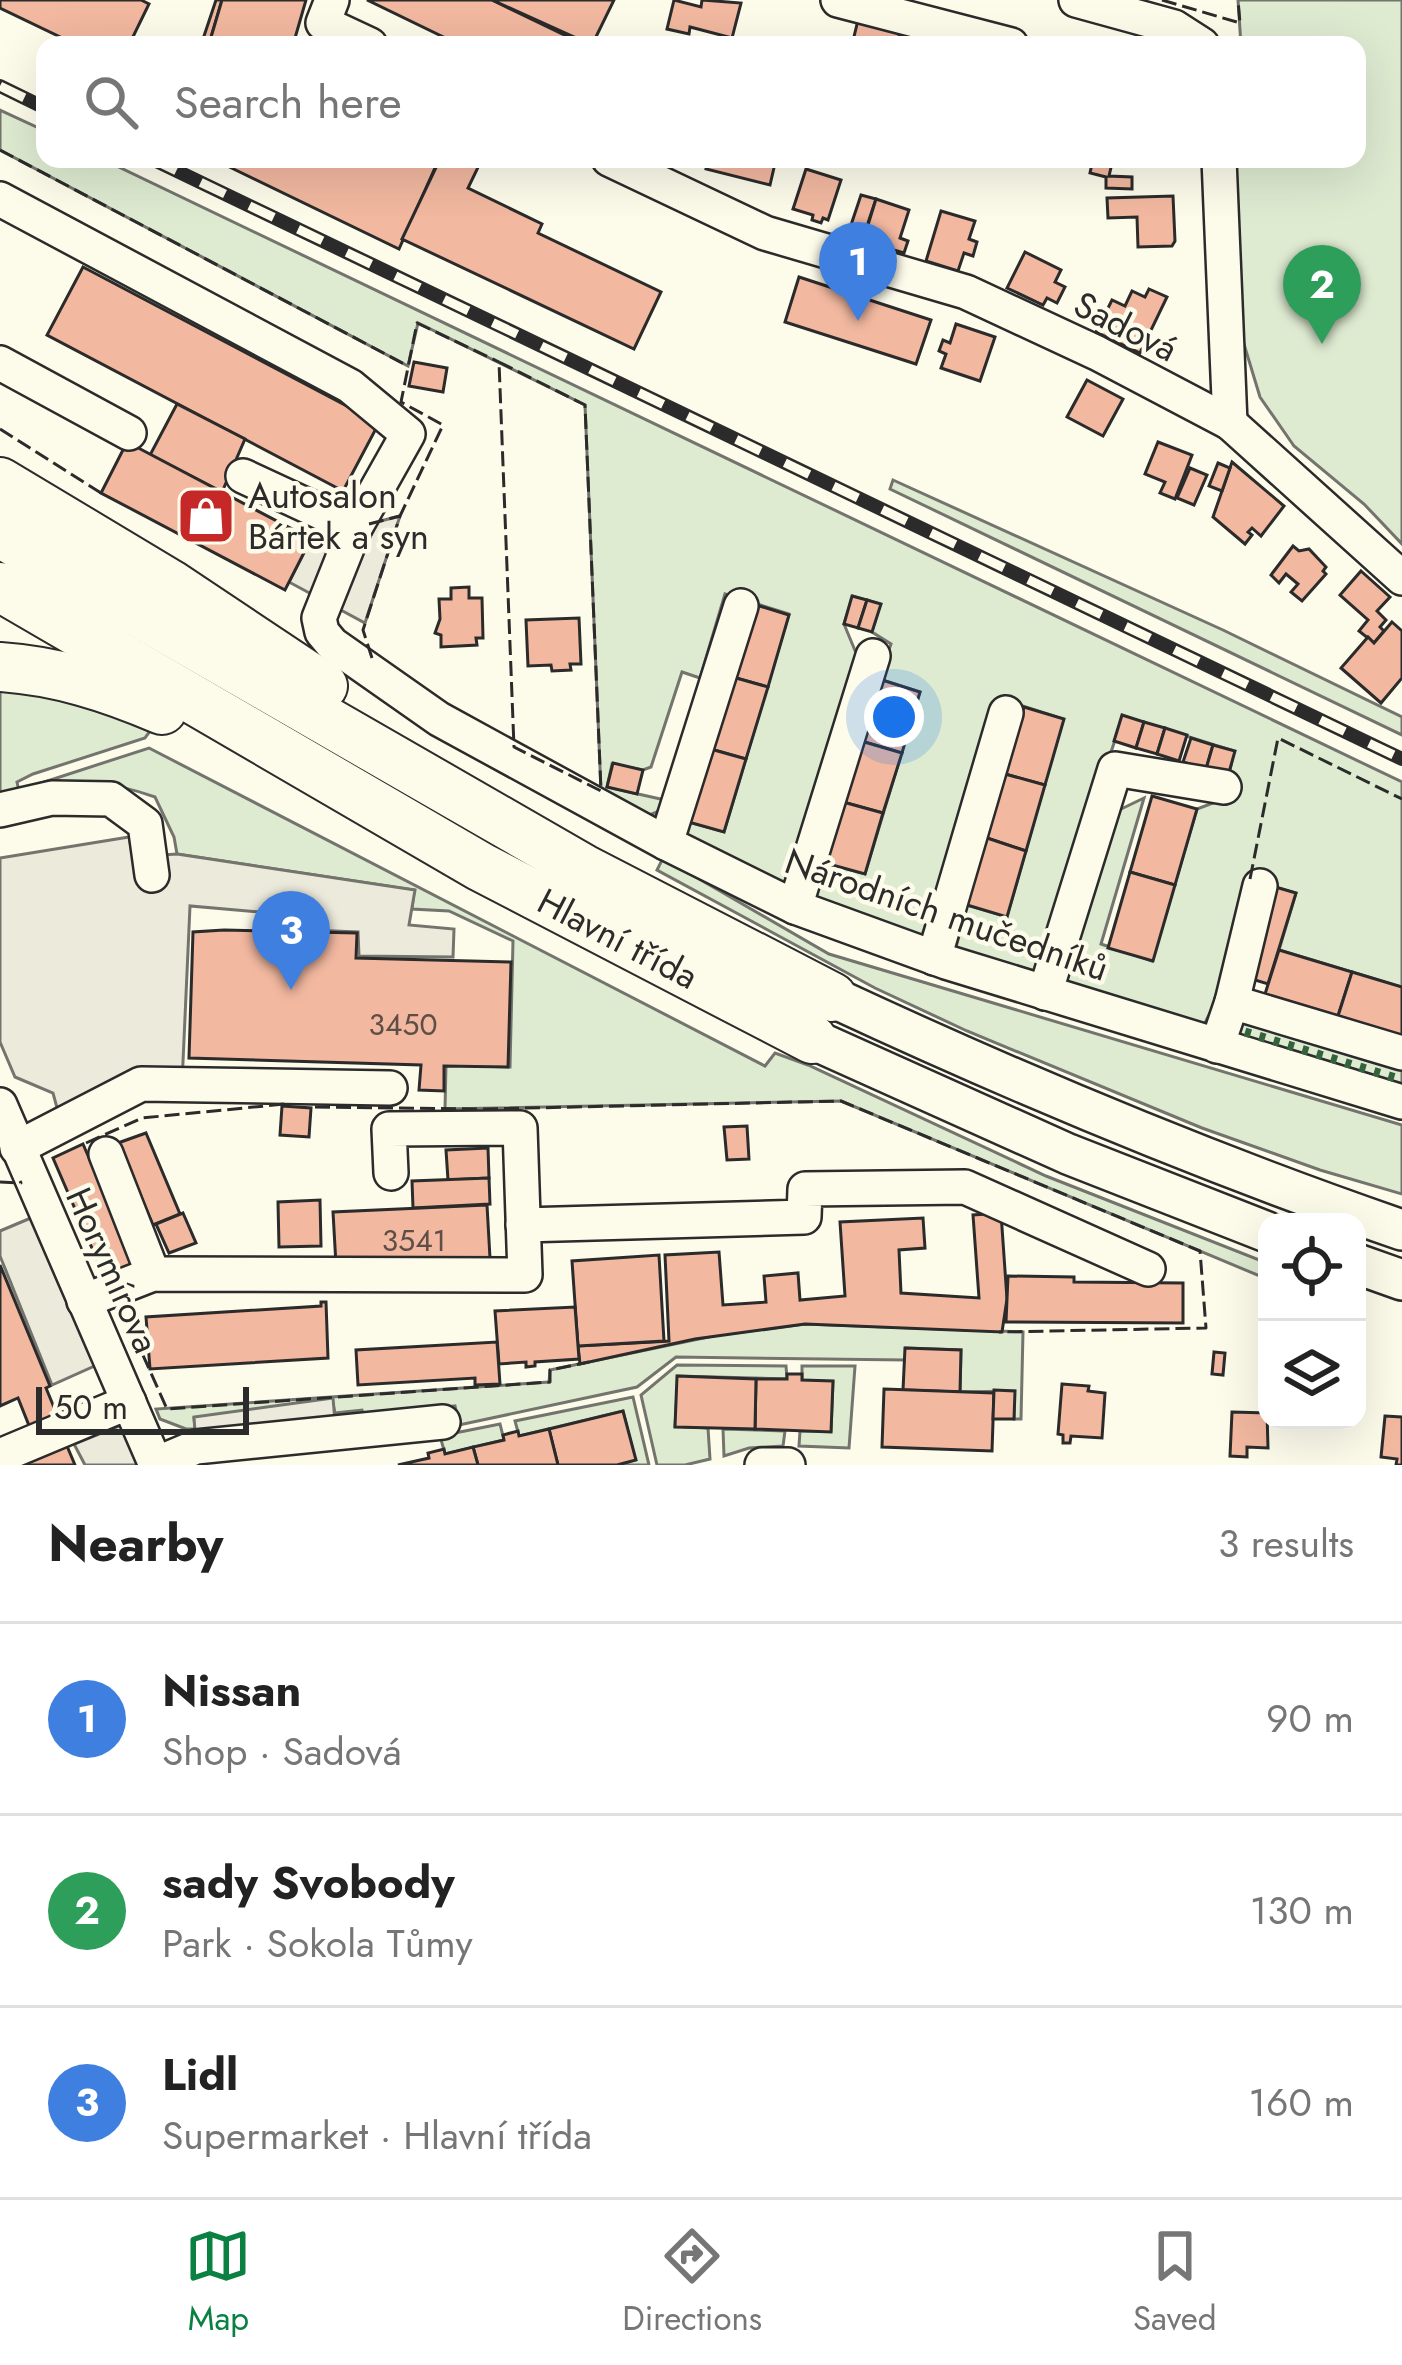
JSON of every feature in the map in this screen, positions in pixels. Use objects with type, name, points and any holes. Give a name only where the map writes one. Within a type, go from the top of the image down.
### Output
[{"type":"highway","points":[[0,482],[170,584],[331,692],[503,824]]},
{"type":"highway","points":[[0,533],[666,913],[822,1018]]},
{"type":"highway","name":"Hlavní třída","points":[[0,587],[317,775],[645,954],[822,1018]]},
{"type":"highway","points":[[0,667],[49,670],[93,682],[317,775]]},
{"type":"main road","points":[[822,1018],[1402,1230]]},
{"type":"main road","name":"Hlavní třída","points":[[822,1018],[1067,1154],[1258,1228]]},
{"type":"main road","points":[[1366,1267],[1402,1280]]},
{"type":"street","points":[[332,0],[323,23],[351,36]]},
{"type":"street","points":[[838,0],[976,36]]},
{"type":"street","points":[[1076,0],[1185,36]]},
{"type":"street","name":"Sadová","points":[[628,168],[764,233],[966,292],[1230,423],[1402,578]]},
{"type":"street","points":[[1219,168],[1230,423]]},
{"type":"street","points":[[0,200],[350,386],[408,434],[355,528],[243,476]]},
{"type":"street","points":[[0,363],[129,434]]},
{"type":"street","name":"Národních mučedníků","points":[[355,528],[319,618],[332,644],[424,709],[666,843],[795,907],[934,958],[1402,1102]]},
{"type":"street","points":[[666,843],[741,606]]},
{"type":"street","points":[[795,907],[873,656]]},
{"type":"street","points":[[934,958],[1006,713]]},
{"type":"street","points":[[1045,993],[1115,769],[1224,787]]},
{"type":"street","points":[[0,810],[52,798],[111,799],[145,824],[152,875]]},
{"type":"street","points":[[1217,1046],[1260,886]]},
{"type":"street","points":[[1232,1002],[1402,1053]]},
{"type":"street","points":[[17,1148],[141,1084],[390,1088]]},
{"type":"street","name":"Horymírova","points":[[0,1105],[123,1404],[156,1465]]},
{"type":"street","points":[[84,1300],[153,1274],[525,1275],[520,1128],[389,1129],[391,1173]]},
{"type":"street","points":[[106,1154],[153,1274]]},
{"type":"street","points":[[523,1225],[804,1217],[805,1190],[965,1187],[1148,1269]]},
{"type":"street","points":[[0,1456],[123,1404],[142,1465]]},
{"type":"street","points":[[156,1465],[196,1447],[443,1423]]},
{"type":"street","points":[[762,1465],[788,1465]]},
{"type":"green space","points":[[1238,0],[1402,0],[1402,544],[1364,504],[1294,446],[1260,397],[1240,331],[1233,168],[1366,168],[1366,36],[1240,36]]},
{"type":"green space","points":[[0,110],[36,127],[36,168],[121,168],[1402,782],[1402,987],[1279,950],[1296,893],[1272,886],[1201,1031],[1055,986],[1117,811],[1144,798],[1101,944],[1152,961],[1197,809],[1224,799],[1234,751],[1123,716],[1036,978],[954,955],[967,905],[1007,917],[1063,719],[1001,699],[919,944],[816,897],[825,863],[865,874],[920,692],[879,679],[891,644],[872,632],[880,604],[853,596],[844,624],[861,665],[788,880],[779,883],[684,836],[685,821],[724,832],[789,614],[725,594],[700,678],[682,672],[651,767],[643,770],[612,764],[607,787],[665,800],[657,812],[647,816],[601,791],[585,405],[418,323],[408,366],[0,150]]},
{"type":"green space","points":[[893,480],[1402,717],[1402,735],[890,489]]},
{"type":"green space","points":[[0,689],[42,694],[153,727],[145,738],[33,774],[17,782],[19,791],[0,796]]},
{"type":"green space","points":[[149,748],[765,1066],[775,1053],[808,1065],[1046,1176],[1258,1259],[1258,1275],[841,1101],[445,1109],[446,1065],[510,1067],[513,941],[449,911],[412,909],[414,890],[177,854],[155,797],[138,791],[96,783],[35,785]]},
{"type":"green space","points":[[663,858],[829,954],[1402,1125],[1402,1194],[1202,1128],[967,1031],[875,988],[657,870]]},
{"type":"green space","points":[[1234,1016],[1402,1067],[1402,1094],[1226,1040]]},
{"type":"green space","points":[[805,1324],[1023,1332],[1021,1419],[1014,1419],[1014,1391],[960,1392],[961,1350],[906,1348],[905,1360],[676,1357],[637,1387],[459,1425],[455,1406],[364,1416],[362,1410],[335,1413],[332,1399],[194,1418],[195,1429],[160,1419],[156,1409],[549,1382],[550,1370],[718,1335]]},
{"type":"green space","points":[[677,1365],[786,1366],[787,1379],[678,1376],[675,1426],[708,1428],[710,1459],[657,1465],[641,1395]]},
{"type":"green space","points":[[802,1366],[855,1366],[849,1448],[799,1446],[800,1431],[831,1431],[833,1382],[802,1380]]},
{"type":"green space","points":[[633,1397],[649,1465],[617,1465],[635,1460],[623,1411],[519,1436],[515,1421]]},
{"type":"green space","points":[[500,1424],[504,1440],[445,1454],[440,1436]]},
{"type":"green space","points":[[723,1429],[785,1431],[783,1446],[749,1448],[724,1456]]},
{"type":"shaded area","points":[[400,516],[365,623],[289,582],[311,539]]},
{"type":"shaded area","points":[[129,837],[133,857],[177,854],[415,890],[409,925],[454,929],[453,957],[359,956],[358,932],[260,928],[259,912],[190,906],[182,1084],[62,1126],[53,1093],[15,1077],[0,1042],[0,858]]},
{"type":"shaded area","points":[[45,1212],[110,1359],[52,1385],[0,1256],[0,1231]]},
{"type":"shaded area","points":[[333,1398],[336,1433],[196,1447],[194,1417]]},
{"type":"shaded area","points":[[124,1424],[142,1465],[85,1465],[74,1444]]},
{"type":"building","points":[[0,0],[141,0],[149,4],[133,36],[58,36],[0,8]]},
{"type":"building","points":[[216,0],[222,0],[211,36],[204,36]]},
{"type":"building","points":[[222,0],[306,0],[296,36],[211,36]]},
{"type":"building","points":[[367,0],[492,0],[566,36],[441,36]]},
{"type":"building","points":[[492,0],[614,0],[596,36],[572,36]]},
{"type":"building","points":[[674,0],[701,7],[702,0],[741,3],[733,36],[690,27],[689,34],[667,29]]},
{"type":"building","points":[[858,20],[900,32],[899,36],[854,36]]},
{"type":"building","points":[[232,168],[435,168],[399,249]]},
{"type":"building","points":[[436,168],[478,168],[468,188],[542,224],[538,233],[661,292],[634,349],[402,239]]},
{"type":"building","points":[[706,168],[774,168],[770,185]]},
{"type":"building","points":[[1091,168],[1111,168],[1109,176],[1132,177],[1132,189],[1106,188],[1106,177],[1090,173]]},
{"type":"building","points":[[806,169],[841,180],[828,220],[823,218],[821,223],[793,209]]},
{"type":"building","points":[[861,195],[876,199],[864,235],[849,231]]},
{"type":"building","points":[[1173,196],[1172,246],[1138,247],[1137,217],[1108,218],[1107,198]]},
{"type":"building","points":[[876,199],[909,210],[900,238],[908,241],[904,253],[863,241]]},
{"type":"building","points":[[941,211],[975,221],[969,239],[977,242],[973,256],[964,253],[958,271],[926,261]]},
{"type":"building","points":[[1025,252],[1061,270],[1055,282],[1065,287],[1057,303],[1047,298],[1043,305],[1007,288]]},
{"type":"building","points":[[83,267],[379,423],[343,491],[47,335]]},
{"type":"building","points":[[799,277],[931,320],[916,364],[785,322]]},
{"type":"building","points":[[1149,289],[1167,297],[1140,353],[1096,332],[1112,300],[1125,306],[1132,291],[1145,297]]},
{"type":"building","points":[[956,324],[995,337],[980,381],[941,368],[946,354],[939,351],[943,340],[950,343]]},
{"type":"building","points":[[414,362],[447,368],[443,392],[409,386]]},
{"type":"building","points":[[1087,380],[1123,399],[1103,436],[1067,417]]},
{"type":"building","points":[[177,404],[245,439],[222,492],[150,455]]},
{"type":"building","name":"Autosalon Bártek a syn","points":[[127,442],[311,539],[285,590],[101,493]]},
{"type":"building","points":[[1158,442],[1192,455],[1175,499],[1160,493],[1165,482],[1145,474]]},
{"type":"building","points":[[1232,462],[1284,506],[1261,536],[1252,528],[1245,544],[1213,517]]},
{"type":"building","points":[[1218,463],[1230,468],[1222,491],[1209,486]]},
{"type":"building","points":[[1190,468],[1207,475],[1194,505],[1177,498]]},
{"type":"building","points":[[1293,546],[1299,551],[1309,549],[1326,567],[1326,574],[1302,601],[1291,592],[1298,584],[1286,574],[1279,583],[1271,575]]},
{"type":"building","points":[[1361,571],[1390,597],[1377,611],[1386,620],[1374,643],[1359,631],[1368,620],[1340,595]]},
{"type":"building","points":[[469,587],[469,598],[482,598],[483,638],[476,638],[477,645],[441,647],[441,635],[435,633],[439,599],[451,599],[451,588]]},
{"type":"building","points":[[852,596],[867,600],[858,628],[844,624]]},
{"type":"building","points":[[867,600],[881,604],[872,632],[858,628]]},
{"type":"building","points":[[750,603],[789,615],[768,687],[729,676]]},
{"type":"building","points":[[579,618],[581,664],[552,671],[551,665],[528,666],[526,620]]},
{"type":"building","points":[[1392,622],[1402,631],[1402,678],[1381,703],[1341,668],[1368,637],[1374,643]]},
{"type":"building","points":[[729,676],[768,687],[746,759],[707,748]]},
{"type":"building","points":[[879,679],[920,692],[902,753],[861,741]]},
{"type":"building","points":[[1024,707],[1064,719],[1045,785],[1005,774]]},
{"type":"building","points":[[1122,715],[1144,722],[1136,748],[1114,741]]},
{"type":"building","points":[[1144,722],[1165,728],[1157,754],[1136,748]]},
{"type":"building","points":[[1165,728],[1187,735],[1179,761],[1157,754]]},
{"type":"building","points":[[1191,738],[1213,745],[1206,769],[1183,762]]},
{"type":"building","points":[[861,741],[902,753],[883,813],[843,802]]},
{"type":"building","points":[[1213,745],[1235,751],[1228,776],[1206,769]]},
{"type":"building","points":[[707,748],[746,759],[724,832],[685,821]]},
{"type":"building","points":[[613,763],[643,770],[637,794],[607,787]]},
{"type":"building","points":[[1005,774],[1045,785],[1026,851],[987,838]]},
{"type":"building","points":[[1152,796],[1197,809],[1175,885],[1130,872]]},
{"type":"building","points":[[843,802],[883,813],[865,874],[825,863]]},
{"type":"building","points":[[987,838],[1026,851],[1007,917],[967,905]]},
{"type":"building","points":[[1130,872],[1175,885],[1153,961],[1108,948]]},
{"type":"building","points":[[1272,886],[1296,893],[1268,984],[1245,977]]},
{"type":"building","points":[[193,932],[357,933],[356,958],[511,962],[508,1067],[444,1066],[444,1091],[419,1090],[421,1065],[189,1058]]},
{"type":"building","points":[[1279,950],[1352,972],[1338,1016],[1265,994]]},
{"type":"building","points":[[1352,972],[1402,987],[1402,1036],[1338,1016]]},
{"type":"building","points":[[282,1106],[311,1108],[309,1137],[280,1135]]},
{"type":"building","points":[[747,1126],[749,1159],[727,1160],[724,1127]]},
{"type":"building","points":[[146,1133],[180,1214],[153,1225],[118,1143]]},
{"type":"building","points":[[83,1144],[134,1263],[104,1276],[53,1158]]},
{"type":"building","points":[[488,1148],[489,1178],[448,1180],[446,1150]]},
{"type":"building","points":[[489,1178],[490,1204],[413,1208],[412,1181]]},
{"type":"building","points":[[320,1200],[321,1246],[279,1247],[278,1202]]},
{"type":"building","points":[[487,1205],[490,1258],[336,1265],[333,1212]]},
{"type":"building","points":[[183,1213],[196,1243],[169,1253],[156,1224]]},
{"type":"building","points":[[1001,1213],[1007,1299],[1002,1332],[805,1324],[695,1339],[580,1364],[578,1346],[669,1341],[665,1255],[719,1252],[723,1305],[766,1302],[764,1276],[798,1273],[800,1300],[845,1296],[840,1222],[923,1218],[925,1248],[899,1250],[901,1293],[979,1298],[973,1215]]},
{"type":"building","points":[[659,1255],[664,1341],[578,1346],[572,1261]]},
{"type":"building","points":[[0,1265],[58,1417],[30,1428],[18,1398],[0,1406]]},
{"type":"building","points":[[1008,1276],[1183,1283],[1183,1323],[1006,1322]]},
{"type":"building","points":[[326,1302],[328,1358],[150,1369],[146,1317],[321,1306]]},
{"type":"building","points":[[575,1307],[579,1359],[535,1362],[526,1367],[526,1362],[499,1364],[495,1311]]},
{"type":"building","points":[[497,1342],[500,1384],[475,1385],[475,1378],[358,1385],[356,1350]]},
{"type":"building","points":[[905,1348],[961,1350],[960,1392],[903,1390]]},
{"type":"building","points":[[1214,1352],[1225,1353],[1223,1375],[1212,1374]]},
{"type":"building","points":[[787,1374],[802,1374],[802,1380],[833,1381],[831,1432],[755,1429],[756,1379],[787,1379]]},
{"type":"building","points":[[677,1376],[756,1379],[755,1429],[675,1427]]},
{"type":"building","points":[[1062,1384],[1105,1393],[1102,1438],[1071,1436],[1070,1443],[1063,1443],[1063,1435],[1058,1434]]},
{"type":"building","points":[[884,1389],[994,1393],[992,1451],[882,1447]]},
{"type":"building","points":[[994,1390],[1015,1391],[1014,1419],[993,1419]]},
{"type":"building","points":[[623,1411],[636,1460],[617,1465],[558,1465],[549,1429]]},
{"type":"building","points":[[1232,1412],[1258,1413],[1258,1429],[1267,1429],[1268,1448],[1247,1447],[1247,1457],[1230,1456]]},
{"type":"building","points":[[1385,1416],[1402,1417],[1402,1465],[1396,1465],[1397,1459],[1381,1457]]},
{"type":"building","points":[[549,1429],[558,1465],[478,1465],[473,1447],[504,1440],[503,1435],[518,1431],[519,1436]]},
{"type":"building","points":[[67,1446],[75,1465],[22,1465]]},
{"type":"building","points":[[473,1447],[478,1465],[398,1465],[444,1449],[445,1454]]},
{"type":"railway","points":[[0,86],[36,104]]},
{"type":"railway","points":[[171,168],[1402,759]]},
{"type":"hedge","points":[[1245,1032],[1402,1080]]},
{"type":"fence","points":[[1162,0],[1240,23],[1238,0]]},
{"type":"fence","points":[[0,150],[408,366]]},
{"type":"fence","points":[[372,658],[363,630],[400,516],[443,425],[401,402],[417,323],[499,362]]},
{"type":"fence","points":[[499,362],[585,405],[601,791],[514,747],[499,362]]},
{"type":"fence","points":[[0,429],[101,493]]},
{"type":"fence","points":[[369,524],[400,516]]},
{"type":"fence","points":[[311,539],[340,531]]},
{"type":"fence","points":[[1250,879],[1278,738],[1402,799]]},
{"type":"fence","points":[[315,1107],[486,1109],[841,1101],[1200,1251],[1206,1328],[999,1332]]},
{"type":"fence","points":[[86,1143],[142,1118],[285,1104]]},
{"type":"fence","points":[[0,1182],[20,1181]]},
{"type":"fence","points":[[117,1297],[167,1409],[550,1382],[550,1370],[589,1362]]},
{"type":"place","name":"Nissan","points":[[858,321]]},
{"type":"place","name":"sady Svobody","points":[[1322,344]]},
{"type":"place","name":"Autosalon Bártek a syn","points":[[206,516]]},
{"type":"place","name":"Lidl","points":[[291,990]]}]
